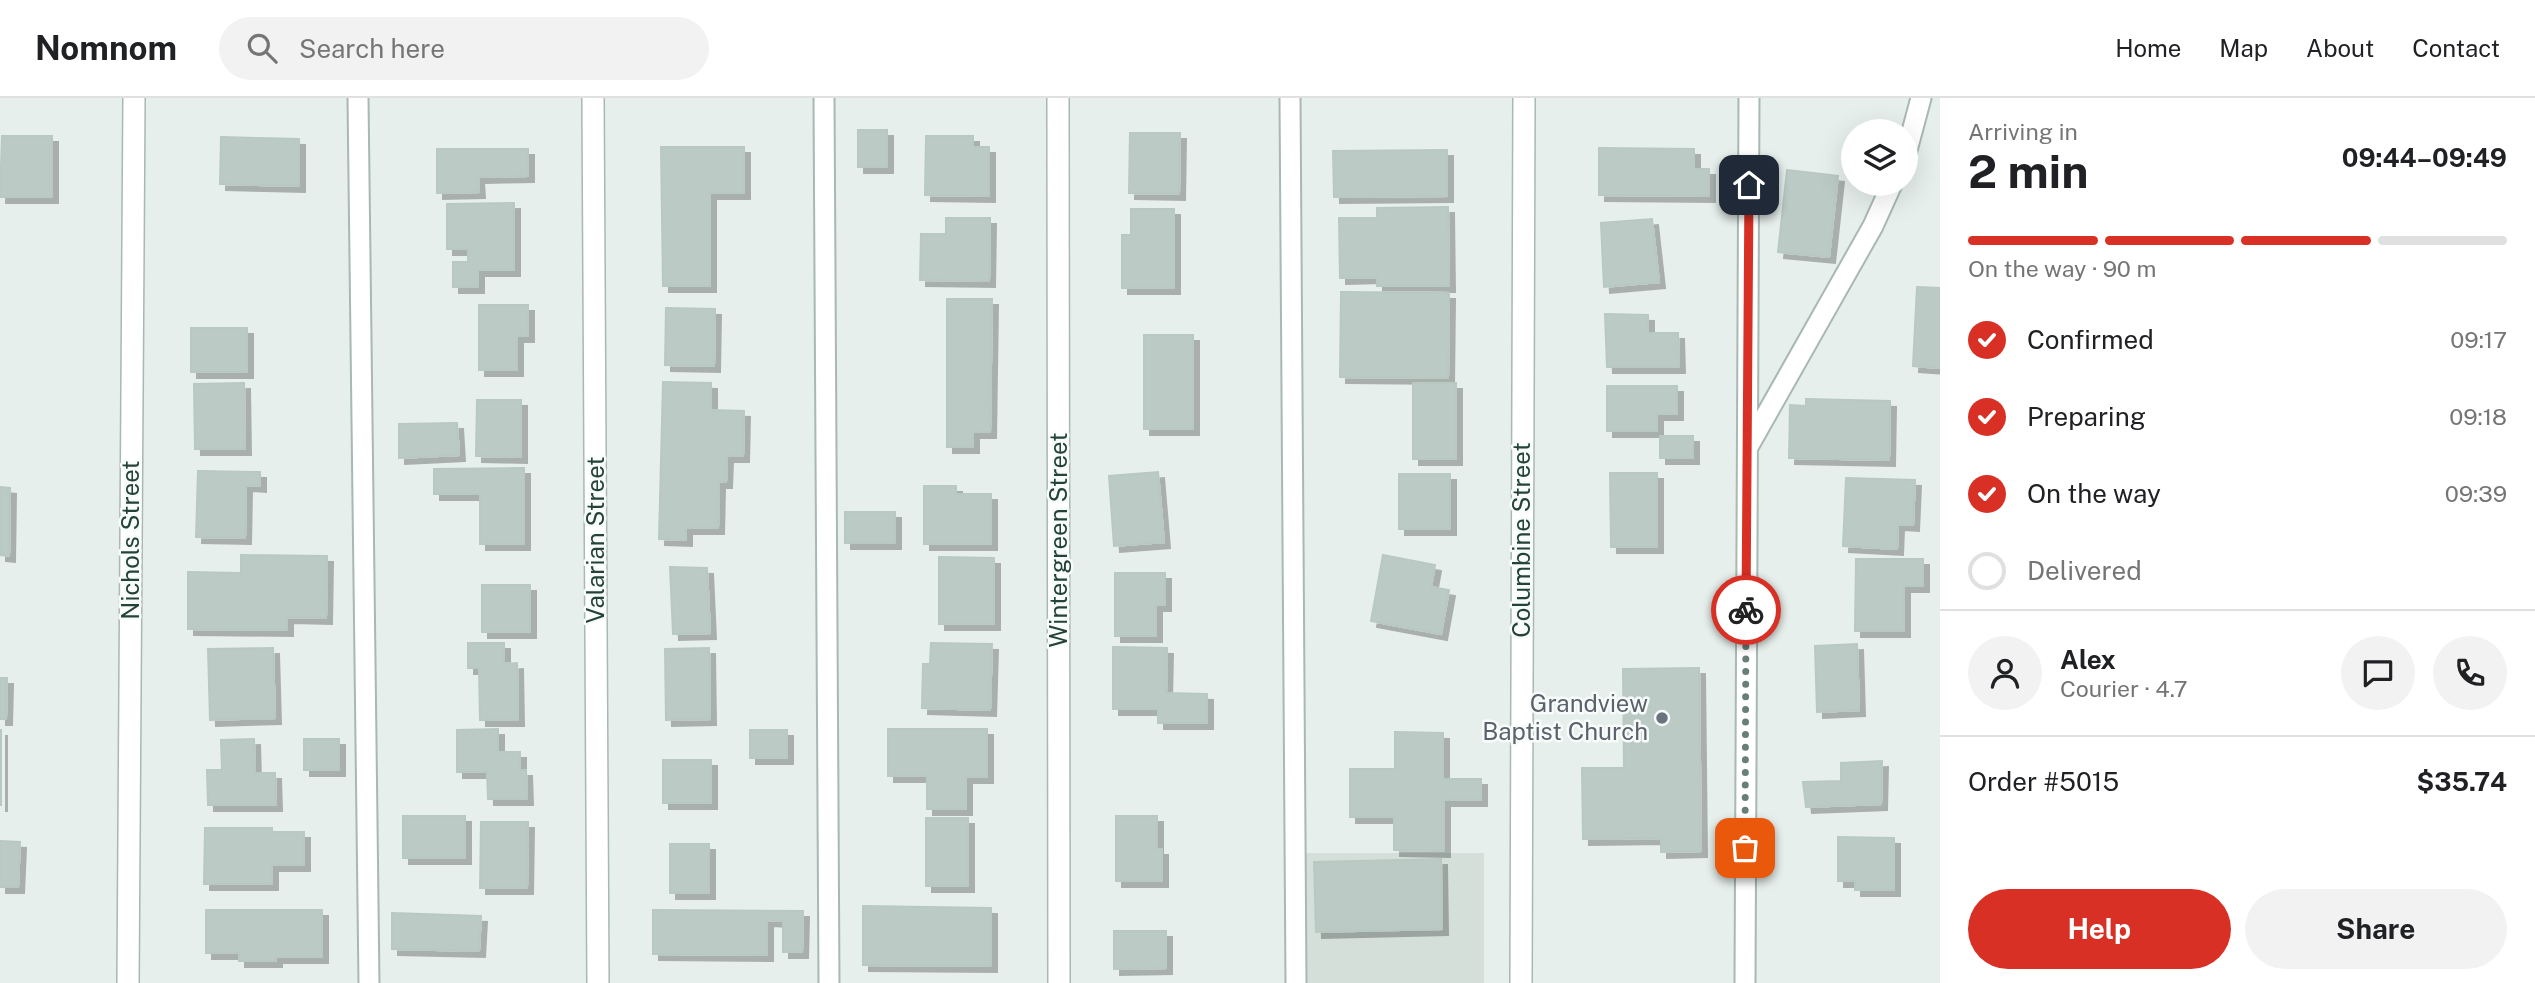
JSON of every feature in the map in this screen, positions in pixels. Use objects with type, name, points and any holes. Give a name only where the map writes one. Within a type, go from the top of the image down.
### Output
[{"type":"street","name":"Nichols Street","points":[[128,983],[134,98]]},
{"type":"street","name":"Valarian Street","points":[[593,98],[598,983]]},
{"type":"street","name":"Wintergreen Street","points":[[1058,98],[1059,983]]},
{"type":"street","name":"Columbine Street","points":[[1521,983],[1524,98]]},
{"type":"lane","points":[[358,98],[369,983]]},
{"type":"lane","points":[[824,98],[829,983]]},
{"type":"lane","points":[[1290,98],[1296,983]]},
{"type":"lane","points":[[1745,983],[1749,98]]},
{"type":"lane","points":[[1915,119],[1921,98]]},
{"type":"lane","points":[[1747,449],[1873,226],[1887,196]]},
{"type":"shaded area","points":[[1304,853],[1484,853],[1484,983],[1304,983]]},
{"type":"building","points":[[858,130],[887,130],[887,167],[858,167]]},
{"type":"building","points":[[1130,133],[1180,133],[1179,194],[1129,193]]},
{"type":"building","points":[[2,136],[52,136],[52,197],[0,197]]},
{"type":"building","points":[[926,136],[973,136],[973,147],[989,147],[989,196],[925,195]]},
{"type":"building","points":[[221,137],[299,139],[299,186],[220,184]]},
{"type":"building","points":[[661,147],[744,147],[744,193],[710,193],[710,286],[663,286]]},
{"type":"building","points":[[1599,148],[1694,149],[1694,169],[1709,169],[1709,196],[1599,195]]},
{"type":"building","points":[[437,149],[528,149],[528,176],[478,177],[479,192],[437,193]]},
{"type":"building","points":[[1447,150],[1447,196],[1334,197],[1333,151]]},
{"type":"building","points":[[1787,170],[1838,176],[1829,257],[1778,252]]},
{"type":"building","points":[[514,203],[514,270],[478,270],[478,287],[453,287],[453,262],[468,262],[468,249],[447,249],[447,204]]},
{"type":"building","points":[[1448,207],[1449,286],[1377,286],[1377,277],[1340,278],[1339,218],[1377,218],[1377,208]]},
{"type":"building","points":[[1131,209],[1174,209],[1174,288],[1122,288],[1122,235],[1131,235]]},
{"type":"building","points":[[946,218],[990,218],[989,281],[920,280],[921,234],[946,234]]},
{"type":"building","points":[[1652,219],[1659,282],[1604,287],[1601,223]]},
{"type":"building","points":[[1917,287],[1940,288],[1940,368],[1913,366]]},
{"type":"building","points":[[1341,292],[1449,293],[1448,378],[1340,377]]},
{"type":"building","points":[[947,299],[992,299],[990,432],[973,432],[973,447],[947,447]]},
{"type":"building","points":[[479,305],[528,305],[528,336],[517,336],[517,370],[479,370]]},
{"type":"building","points":[[666,308],[715,309],[714,366],[665,365]]},
{"type":"building","points":[[1605,314],[1648,315],[1648,333],[1678,333],[1679,367],[1607,367]]},
{"type":"building","points":[[191,328],[247,328],[247,372],[191,372]]},
{"type":"building","points":[[1144,335],[1193,335],[1193,429],[1144,429]]},
{"type":"building","points":[[663,382],[711,383],[711,410],[744,411],[743,456],[727,456],[726,482],[719,482],[718,528],[686,528],[686,540],[659,539]]},
{"type":"building","points":[[244,383],[245,449],[195,449],[194,384]]},
{"type":"building","points":[[1413,383],[1456,383],[1456,459],[1413,459]]},
{"type":"building","points":[[1607,386],[1677,386],[1677,414],[1657,414],[1657,431],[1607,431]]},
{"type":"building","points":[[1806,399],[1890,401],[1889,460],[1789,458],[1790,405],[1806,406]]},
{"type":"building","points":[[477,400],[521,400],[521,457],[476,456]]},
{"type":"building","points":[[457,423],[459,455],[399,458],[399,424]]},
{"type":"building","points":[[1660,436],[1693,436],[1693,458],[1660,458]]},
{"type":"building","points":[[524,468],[524,544],[480,544],[480,494],[434,494],[434,469]]},
{"type":"building","points":[[198,471],[260,472],[260,486],[246,485],[245,538],[196,537]]},
{"type":"building","points":[[1158,472],[1164,542],[1114,546],[1109,476]]},
{"type":"building","points":[[1610,473],[1657,473],[1657,547],[1611,547]]},
{"type":"building","points":[[1399,474],[1450,474],[1450,529],[1399,529]]},
{"type":"building","points":[[1846,478],[1915,480],[1913,525],[1898,524],[1897,549],[1843,546]]},
{"type":"building","points":[[924,486],[956,486],[956,494],[991,494],[991,544],[924,544]]},
{"type":"building","points":[[0,487],[10,488],[9,556],[0,555]]},
{"type":"building","points":[[845,512],[895,512],[895,543],[845,543]]},
{"type":"building","points":[[241,555],[327,556],[326,618],[287,617],[287,630],[188,629],[188,572],[241,573]]},
{"type":"building","points":[[1383,555],[1435,565],[1431,587],[1449,590],[1441,634],[1371,621]]},
{"type":"building","points":[[939,557],[994,558],[994,624],[939,624]]},
{"type":"building","points":[[1856,559],[1923,559],[1923,586],[1904,586],[1904,631],[1855,631]]},
{"type":"building","points":[[670,567],[707,568],[710,633],[673,634]]},
{"type":"building","points":[[1115,573],[1165,573],[1165,605],[1156,605],[1156,636],[1115,636]]},
{"type":"building","points":[[482,585],[530,585],[530,632],[482,632]]},
{"type":"building","points":[[468,643],[504,643],[504,664],[517,663],[518,720],[480,720],[479,668],[468,668]]},
{"type":"building","points":[[931,643],[992,644],[990,710],[922,708],[923,664],[930,664]]},
{"type":"building","points":[[1857,644],[1859,710],[1817,712],[1815,646]]},
{"type":"building","points":[[1113,647],[1167,648],[1166,693],[1207,694],[1207,723],[1158,723],[1158,709],[1113,709]]},
{"type":"building","points":[[273,648],[275,718],[210,720],[208,649]]},
{"type":"building","points":[[709,648],[710,719],[666,720],[665,649]]},
{"type":"building","name":"Grandview Baptist Church","points":[[1699,668],[1701,851],[1661,852],[1661,838],[1583,839],[1582,768],[1624,768],[1623,669]]},
{"type":"building","points":[[0,678],[7,678],[6,719],[0,719]]},
{"type":"building","points":[[498,729],[498,752],[520,752],[520,770],[526,770],[527,799],[488,799],[487,772],[457,772],[457,730]]},
{"type":"building","points":[[888,729],[987,729],[987,777],[966,777],[966,809],[927,809],[927,776],[888,776]]},
{"type":"building","points":[[1,730],[1,805],[0,805]]},
{"type":"building","points":[[750,730],[787,730],[787,758],[750,758]]},
{"type":"building","points":[[1395,732],[1443,733],[1443,779],[1481,779],[1481,800],[1444,800],[1444,851],[1394,850],[1394,817],[1350,817],[1350,769],[1395,769]]},
{"type":"building","points":[[254,739],[255,773],[275,773],[276,805],[208,805],[207,770],[222,770],[221,740]]},
{"type":"building","points":[[304,739],[339,739],[339,770],[304,770]]},
{"type":"building","points":[[663,760],[711,760],[711,803],[663,803]]},
{"type":"building","points":[[1882,761],[1881,804],[1806,807],[1803,782],[1841,781],[1841,763]]},
{"type":"building","points":[[403,816],[465,816],[465,858],[403,858]]},
{"type":"building","points":[[1116,816],[1157,816],[1157,849],[1162,849],[1162,881],[1116,881]]},
{"type":"building","points":[[926,818],[968,818],[968,886],[926,886]]},
{"type":"building","points":[[481,822],[528,822],[527,888],[480,888]]},
{"type":"building","points":[[205,828],[272,828],[272,832],[304,832],[304,865],[272,865],[272,884],[204,884]]},
{"type":"building","points":[[1838,837],[1894,838],[1894,890],[1855,890],[1855,881],[1838,881]]},
{"type":"building","points":[[0,841],[20,842],[18,887],[0,887]]},
{"type":"building","points":[[670,844],[709,844],[709,893],[670,893]]},
{"type":"building","points":[[1441,859],[1442,929],[1316,932],[1314,862]]},
{"type":"building","points":[[863,906],[991,908],[991,966],[863,965]]},
{"type":"building","points":[[206,910],[322,910],[322,957],[276,957],[276,961],[239,961],[239,953],[206,953]]},
{"type":"building","points":[[653,910],[803,911],[802,952],[783,952],[783,921],[767,920],[767,955],[653,954]]},
{"type":"building","points":[[392,913],[481,916],[479,951],[392,949]]},
{"type":"building","points":[[1114,931],[1166,931],[1166,968],[1114,969]]},
{"type":"way so far","points":[[1745,848],[1746,610]]},
{"type":"place","name":"Grandview Baptist Church","points":[[1662,718]]},
{"type":"route","points":[[1746,610],[1749,185]]}]
